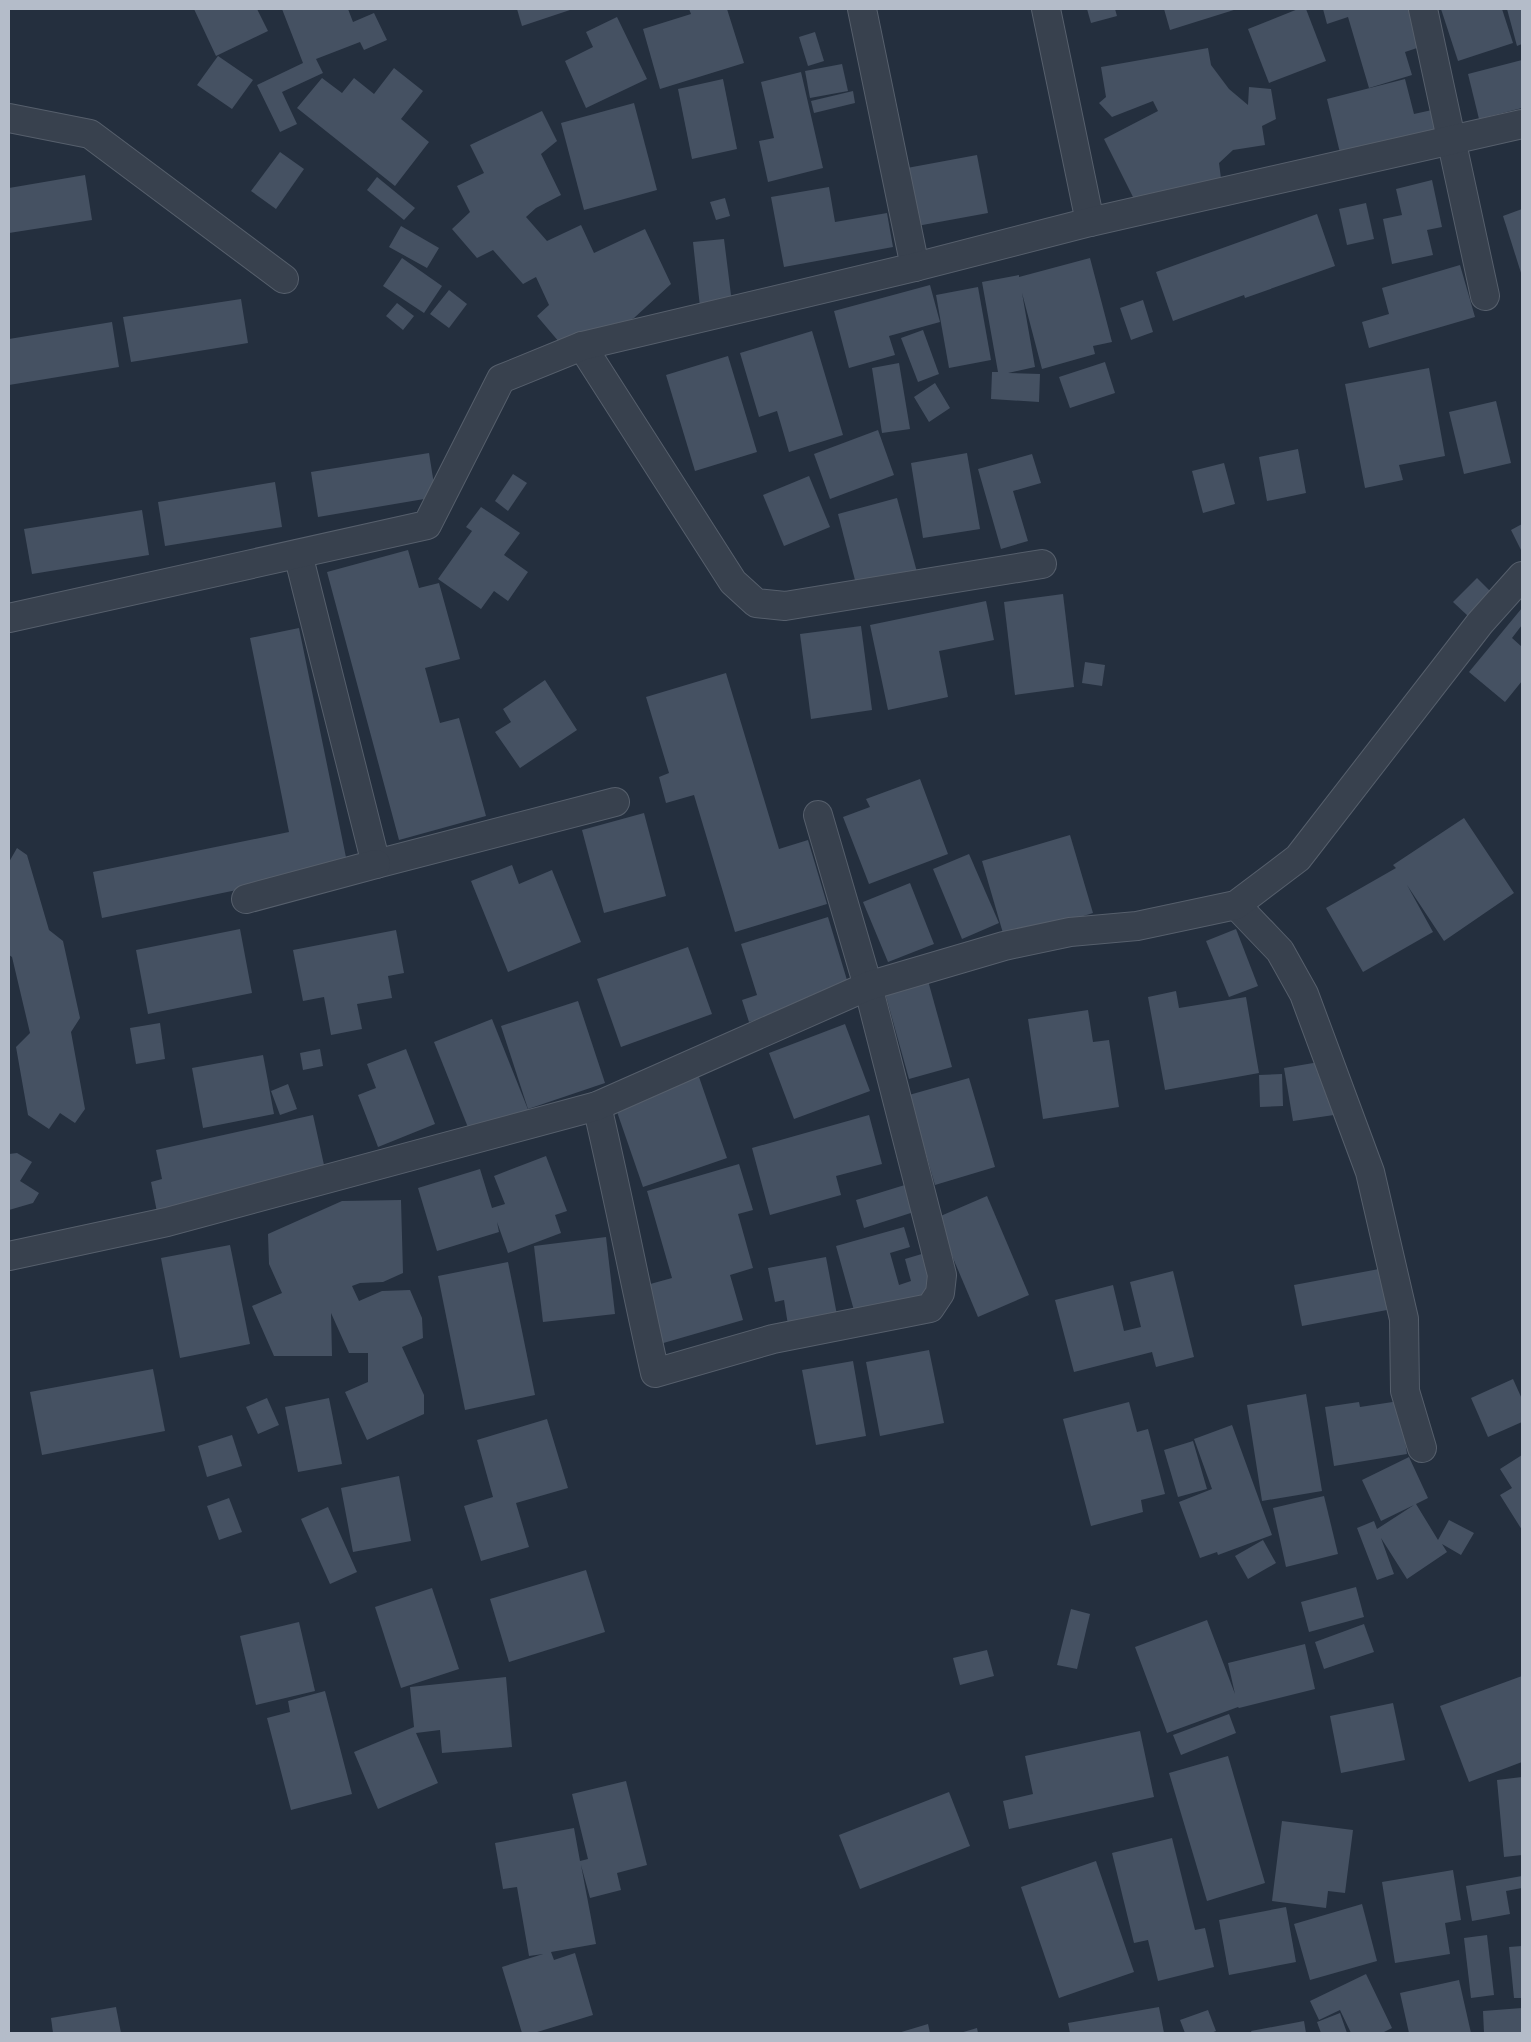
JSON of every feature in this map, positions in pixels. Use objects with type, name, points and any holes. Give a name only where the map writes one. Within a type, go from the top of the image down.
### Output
[{"type":"street","points":[[862,9],[915,267]]},
{"type":"street","points":[[1046,9],[1090,222]]},
{"type":"street","points":[[1423,9],[1485,296]]},
{"type":"street","points":[[9,118],[90,134],[284,279]]},
{"type":"street","points":[[9,618],[427,525],[501,379],[582,346],[915,267],[1090,222],[1522,124]]},
{"type":"street","points":[[582,346],[733,582],[756,603],[784,606],[1042,564]]},
{"type":"street","points":[[298,554],[376,864]]},
{"type":"street","points":[[9,1256],[167,1222],[598,1106],[868,986],[1004,946],[1070,932],[1137,926],[1236,906],[1298,858],[1480,623],[1522,576]]},
{"type":"street","points":[[246,899],[615,802]]},
{"type":"street","points":[[598,1106],[625,1225],[630,1262],[655,1373],[773,1340],[930,1308],[940,1292],[942,1275],[868,986],[818,815]]},
{"type":"street","points":[[1236,906],[1280,951],[1304,994],[1370,1172],[1404,1319],[1405,1391],[1422,1448]]},
{"type":"building","points":[[194,9],[257,9],[268,31],[216,56]]},
{"type":"building","points":[[282,9],[348,9],[353,22],[374,13],[387,40],[364,50],[360,42],[316,59],[323,73],[282,92],[297,124],[280,132],[257,85],[303,63]]},
{"type":"building","points":[[517,9],[569,9],[570,10],[522,26]]},
{"type":"building","points":[[689,9],[727,9],[744,63],[660,89],[643,29],[691,14]]},
{"type":"building","points":[[1087,9],[1115,9],[1117,16],[1091,23]]},
{"type":"building","points":[[1164,9],[1237,9],[1170,30]]},
{"type":"building","points":[[1298,9],[1306,9],[1326,61],[1269,83],[1248,29]]},
{"type":"building","points":[[1323,9],[1416,9],[1426,45],[1405,52],[1412,75],[1369,88],[1348,17],[1327,24]]},
{"type":"building","points":[[1441,9],[1502,9],[1513,43],[1458,61]]},
{"type":"building","points":[[1507,9],[1522,9],[1522,44],[1517,46]]},
{"type":"building","points":[[617,17],[647,79],[586,108],[565,61],[593,47],[586,32]]},
{"type":"building","points":[[815,32],[824,61],[808,66],[799,37]]},
{"type":"building","points":[[1208,48],[1211,65],[1229,89],[1248,105],[1249,87],[1271,89],[1276,119],[1262,126],[1265,145],[1233,150],[1219,163],[1222,186],[1134,199],[1104,139],[1158,111],[1153,101],[1112,117],[1099,103],[1106,97],[1101,67]]},
{"type":"building","points":[[218,56],[253,80],[232,109],[197,85]]},
{"type":"building","points":[[1522,60],[1522,108],[1479,119],[1468,74]]},
{"type":"building","points":[[842,64],[848,91],[810,98],[805,71]]},
{"type":"building","points":[[394,68],[423,91],[401,119],[429,142],[395,186],[297,108],[322,78],[342,93],[354,78],[374,94]]},
{"type":"building","points":[[801,72],[823,168],[768,182],[759,141],[774,138],[761,82]]},
{"type":"building","points":[[723,79],[737,149],[692,159],[678,89]]},
{"type":"building","points":[[1405,79],[1414,114],[1441,108],[1448,134],[1342,161],[1327,99]]},
{"type":"building","points":[[853,91],[855,103],[814,113],[811,101]]},
{"type":"building","points":[[634,103],[657,190],[584,210],[561,123]]},
{"type":"building","points":[[542,111],[557,141],[541,154],[561,195],[536,208],[526,217],[547,241],[581,225],[594,253],[645,229],[671,284],[634,318],[561,353],[565,349],[537,316],[549,305],[536,277],[523,284],[493,250],[477,258],[452,229],[470,212],[457,186],[484,173],[470,145]]},
{"type":"building","points":[[280,152],[304,169],[276,209],[251,191]]},
{"type":"building","points":[[977,155],[988,213],[917,226],[907,168]]},
{"type":"building","points":[[85,175],[92,220],[9,233],[9,188]]},
{"type":"building","points":[[377,177],[415,208],[404,220],[367,190]]},
{"type":"building","points":[[1432,180],[1442,227],[1427,230],[1433,255],[1392,264],[1383,219],[1402,215],[1396,189]]},
{"type":"building","points":[[829,187],[835,222],[887,213],[893,247],[784,267],[771,197]]},
{"type":"building","points":[[725,198],[730,216],[716,220],[710,202]]},
{"type":"building","points":[[1366,203],[1374,239],[1347,245],[1339,209]]},
{"type":"building","points":[[1522,209],[1522,276],[1503,216]]},
{"type":"building","points":[[1317,214],[1335,266],[1245,298],[1244,295],[1173,321],[1156,272]]},
{"type":"building","points":[[401,226],[439,248],[427,268],[389,247]]},
{"type":"building","points":[[724,239],[732,303],[700,307],[693,242]]},
{"type":"building","points":[[402,258],[442,286],[424,313],[383,286]]},
{"type":"building","points":[[1090,258],[1112,342],[1093,346],[1095,354],[1042,369],[1022,293],[1035,367],[1008,373],[1040,374],[1039,402],[991,399],[992,372],[998,372],[982,282],[1019,275],[1019,277]]},
{"type":"building","points":[[1460,265],[1475,317],[1369,348],[1362,322],[1389,314],[1382,288]]},
{"type":"building","points":[[930,285],[940,322],[889,336],[895,355],[849,368],[834,311]]},
{"type":"building","points":[[978,287],[991,360],[949,368],[936,295]]},
{"type":"building","points":[[449,290],[467,304],[449,328],[430,314]]},
{"type":"building","points":[[241,299],[248,343],[131,362],[123,317]]},
{"type":"building","points":[[1143,300],[1153,332],[1131,340],[1120,308]]},
{"type":"building","points":[[397,303],[414,316],[403,330],[386,316]]},
{"type":"building","points":[[112,322],[119,367],[9,385],[9,339]]},
{"type":"building","points":[[923,330],[939,374],[918,382],[901,338]]},
{"type":"building","points":[[812,331],[843,435],[789,452],[777,411],[759,417],[740,353]]},
{"type":"building","points":[[728,356],[757,452],[695,471],[666,375]]},
{"type":"building","points":[[1105,362],[1115,393],[1070,408],[1059,377]]},
{"type":"building","points":[[899,363],[910,429],[882,433],[872,368]]},
{"type":"building","points":[[1429,368],[1445,456],[1399,465],[1403,480],[1365,488],[1345,384]]},
{"type":"building","points":[[935,383],[950,408],[929,422],[914,397]]},
{"type":"building","points":[[1496,401],[1511,463],[1464,474],[1449,412]]},
{"type":"building","points":[[878,430],[894,475],[830,499],[814,454]]},
{"type":"building","points":[[1298,449],[1306,493],[1267,501],[1259,457]]},
{"type":"building","points":[[429,453],[436,497],[318,517],[311,472]]},
{"type":"building","points":[[967,453],[980,529],[923,538],[911,463]]},
{"type":"building","points":[[1032,454],[1041,483],[1013,491],[1028,541],[1001,549],[978,469]]},
{"type":"building","points":[[1224,463],[1235,504],[1203,513],[1192,471]]},
{"type":"building","points":[[513,474],[527,483],[508,511],[495,501]]},
{"type":"building","points":[[809,476],[830,527],[784,546],[763,495]]},
{"type":"building","points":[[275,482],[282,527],[165,546],[158,502]]},
{"type":"building","points":[[897,498],[917,572],[857,588],[838,514]]},
{"type":"building","points":[[481,507],[520,533],[504,555],[528,572],[508,601],[494,591],[481,609],[438,579],[472,531],[466,527]]},
{"type":"building","points":[[142,510],[149,555],[32,574],[24,529]]},
{"type":"building","points":[[1522,524],[1522,552],[1511,530]]},
{"type":"building","points":[[408,550],[419,588],[439,583],[460,659],[425,668],[440,723],[459,718],[486,816],[399,840],[327,572]]},
{"type":"building","points":[[1477,578],[1491,592],[1468,616],[1453,602]]},
{"type":"building","points":[[1063,594],[1074,687],[1015,695],[1004,602]]},
{"type":"building","points":[[986,601],[994,640],[939,651],[948,697],[888,710],[870,625]]},
{"type":"building","points":[[1522,608],[1522,625],[1512,638],[1522,647],[1522,681],[1505,702],[1469,672]]},
{"type":"building","points":[[861,626],[872,710],[811,719],[800,634]]},
{"type":"building","points":[[299,628],[348,867],[102,918],[93,872],[289,832],[250,638]]},
{"type":"building","points":[[1085,662],[1105,665],[1102,686],[1082,683]]},
{"type":"building","points":[[726,673],[779,849],[808,840],[827,904],[735,932],[694,795],[666,803],[659,777],[669,773],[646,697]]},
{"type":"building","points":[[545,680],[577,730],[520,768],[495,732],[511,722],[503,709]]},
{"type":"building","points":[[920,779],[948,854],[869,884],[843,817],[870,807],[866,799]]},
{"type":"building","points":[[644,813],[666,896],[604,913],[582,830]]},
{"type":"building","points":[[1464,818],[1514,893],[1444,941],[1407,885],[1433,932],[1363,972],[1326,908],[1396,868],[1393,865]]},
{"type":"building","points":[[1070,835],[1093,913],[1005,940],[982,861]]},
{"type":"building","points":[[17,848],[27,855],[49,930],[63,941],[80,1018],[71,1032],[85,1109],[75,1123],[60,1113],[49,1129],[28,1115],[16,1047],[30,1033],[12,957],[9,955],[9,862]]},
{"type":"building","points":[[969,854],[999,923],[962,939],[933,869]]},
{"type":"building","points":[[512,865],[519,884],[552,870],[581,942],[508,972],[471,881]]},
{"type":"building","points":[[910,883],[934,944],[888,962],[863,902]]},
{"type":"building","points":[[828,917],[850,990],[749,1022],[742,1000],[757,995],[741,944]]},
{"type":"building","points":[[240,929],[252,993],[148,1014],[136,950]]},
{"type":"building","points":[[1236,929],[1258,986],[1229,997],[1206,941]]},
{"type":"building","points":[[396,930],[404,973],[388,976],[392,998],[357,1004],[362,1029],[331,1035],[324,997],[303,1001],[293,950]]},
{"type":"building","points":[[688,947],[712,1014],[621,1047],[597,979]]},
{"type":"building","points":[[927,977],[952,1067],[909,1079],[884,989]]},
{"type":"building","points":[[1176,991],[1179,1008],[1246,997],[1259,1073],[1165,1090],[1148,997]]},
{"type":"building","points":[[578,1001],[605,1083],[528,1109],[501,1026]]},
{"type":"building","points":[[1088,1010],[1093,1042],[1109,1040],[1119,1107],[1043,1119],[1028,1019]]},
{"type":"building","points":[[492,1019],[529,1112],[471,1135],[434,1042]]},
{"type":"building","points":[[160,1023],[165,1059],[136,1064],[130,1028]]},
{"type":"building","points":[[845,1024],[870,1091],[794,1119],[769,1053]]},
{"type":"building","points":[[320,1049],[323,1066],[303,1070],[300,1053]]},
{"type":"building","points":[[406,1049],[435,1124],[378,1147],[358,1095],[376,1088],[367,1064]]},
{"type":"building","points":[[263,1055],[274,1114],[203,1128],[192,1068]]},
{"type":"building","points":[[1325,1061],[1334,1115],[1293,1121],[1284,1068]]},
{"type":"building","points":[[1282,1074],[1283,1106],[1260,1107],[1259,1075]]},
{"type":"building","points":[[699,1077],[727,1158],[643,1187],[615,1106]]},
{"type":"building","points":[[969,1078],[995,1167],[935,1185],[909,1095]]},
{"type":"building","points":[[288,1084],[297,1109],[280,1115],[271,1091]]},
{"type":"building","points":[[313,1115],[326,1174],[157,1212],[151,1182],[162,1179],[156,1150]]},
{"type":"building","points":[[869,1115],[882,1164],[836,1176],[841,1195],[770,1215],[752,1148]]},
{"type":"building","points":[[17,1153],[32,1162],[20,1181],[39,1193],[33,1203],[9,1210],[9,1154]]},
{"type":"building","points":[[546,1156],[567,1211],[555,1215],[561,1233],[508,1253],[497,1222],[499,1232],[437,1251],[418,1188],[480,1169],[492,1208],[505,1204],[494,1176]]},
{"type":"building","points":[[739,1164],[753,1210],[738,1214],[753,1268],[730,1275],[743,1320],[660,1344],[643,1286],[672,1278],[647,1191]]},
{"type":"building","points":[[908,1184],[917,1211],[864,1228],[856,1200]]},
{"type":"building","points":[[987,1196],[1029,1295],[978,1317],[936,1218]]},
{"type":"building","points":[[401,1200],[403,1273],[383,1282],[360,1283],[352,1286],[359,1301],[382,1291],[410,1290],[422,1318],[423,1338],[402,1347],[424,1395],[424,1414],[367,1440],[345,1392],[368,1382],[368,1353],[349,1353],[331,1313],[332,1356],[274,1356],[252,1306],[282,1293],[269,1264],[268,1234],[342,1201]]},
{"type":"building","points":[[904,1227],[910,1247],[890,1253],[899,1285],[911,1281],[905,1259],[925,1253],[935,1291],[855,1314],[836,1246]]},
{"type":"building","points":[[606,1237],[615,1314],[543,1322],[534,1246]]},
{"type":"building","points":[[230,1245],[250,1344],[180,1358],[161,1258]]},
{"type":"building","points":[[826,1257],[837,1315],[788,1325],[784,1300],[775,1302],[768,1268]]},
{"type":"building","points":[[508,1262],[535,1395],[465,1410],[438,1276]]},
{"type":"building","points":[[1379,1269],[1387,1310],[1302,1326],[1294,1285]]},
{"type":"building","points":[[1173,1271],[1194,1357],[1156,1367],[1152,1352],[1074,1372],[1055,1300],[1113,1285],[1124,1331],[1141,1327],[1130,1282]]},
{"type":"building","points":[[929,1350],[944,1423],[880,1436],[866,1362]]},
{"type":"building","points":[[853,1361],[866,1436],[816,1445],[802,1370]]},
{"type":"building","points":[[153,1369],[165,1431],[42,1455],[30,1392]]},
{"type":"building","points":[[1513,1379],[1522,1399],[1522,1422],[1488,1437],[1471,1398]]},
{"type":"building","points":[[1306,1394],[1322,1491],[1262,1501],[1247,1405]]},
{"type":"building","points":[[267,1398],[279,1425],[258,1434],[246,1407]]},
{"type":"building","points":[[329,1398],[342,1464],[298,1472],[285,1407]]},
{"type":"building","points":[[1399,1401],[1407,1454],[1334,1466],[1325,1407],[1359,1402],[1360,1407]]},
{"type":"building","points":[[1129,1402],[1137,1432],[1148,1429],[1165,1494],[1141,1500],[1143,1512],[1091,1526],[1063,1419]]},
{"type":"building","points":[[547,1419],[568,1488],[516,1503],[529,1547],[481,1561],[464,1506],[493,1497],[477,1440]]},
{"type":"building","points":[[1232,1425],[1272,1535],[1218,1555],[1217,1552],[1200,1558],[1179,1502],[1212,1489],[1194,1439]]},
{"type":"building","points":[[232,1435],[242,1466],[207,1477],[198,1446]]},
{"type":"building","points":[[1193,1441],[1207,1489],[1178,1497],[1164,1450]]},
{"type":"building","points":[[1522,1455],[1522,1530],[1500,1495],[1512,1488],[1500,1469]]},
{"type":"building","points":[[1409,1457],[1428,1498],[1416,1504],[1438,1540],[1449,1520],[1474,1533],[1461,1555],[1442,1544],[1447,1552],[1407,1579],[1381,1538],[1394,1574],[1377,1580],[1357,1528],[1374,1521],[1377,1529],[1414,1505],[1381,1521],[1362,1480]]},
{"type":"building","points":[[399,1476],[411,1541],[353,1552],[341,1488]]},
{"type":"building","points":[[1324,1496],[1338,1554],[1286,1567],[1273,1508]]},
{"type":"building","points":[[229,1498],[242,1532],[219,1540],[207,1506]]},
{"type":"building","points":[[328,1507],[357,1572],[330,1584],[301,1519]]},
{"type":"building","points":[[1263,1540],[1276,1563],[1248,1579],[1235,1556]]},
{"type":"building","points":[[586,1570],[605,1632],[509,1662],[490,1599]]},
{"type":"building","points":[[1356,1587],[1364,1617],[1309,1632],[1301,1602]]},
{"type":"building","points":[[432,1588],[459,1669],[401,1688],[375,1607]]},
{"type":"building","points":[[1071,1609],[1090,1614],[1077,1669],[1057,1665]]},
{"type":"building","points":[[1207,1620],[1235,1694],[1228,1663],[1305,1644],[1315,1689],[1238,1707],[1167,1733],[1135,1647]]},
{"type":"building","points":[[299,1622],[315,1691],[256,1705],[240,1636]]},
{"type":"building","points":[[1364,1624],[1374,1652],[1324,1669],[1315,1642]]},
{"type":"building","points":[[987,1650],[994,1676],[960,1685],[953,1658]]},
{"type":"building","points":[[1522,1676],[1522,1762],[1469,1782],[1440,1706]]},
{"type":"building","points":[[506,1677],[512,1747],[442,1753],[440,1730],[416,1733],[438,1783],[378,1809],[354,1752],[414,1727],[410,1687]]},
{"type":"building","points":[[325,1691],[352,1794],[291,1810],[267,1718],[290,1712],[288,1701]]},
{"type":"building","points":[[1393,1703],[1405,1760],[1341,1773],[1330,1716]]},
{"type":"building","points":[[1229,1714],[1236,1733],[1181,1755],[1173,1735]]},
{"type":"building","points":[[1140,1731],[1154,1797],[1009,1829],[1003,1801],[1033,1794],[1025,1756]]},
{"type":"building","points":[[1228,1756],[1265,1883],[1207,1901],[1169,1773]]},
{"type":"building","points":[[1522,1777],[1522,1855],[1504,1857],[1497,1780]]},
{"type":"building","points":[[626,1781],[647,1865],[617,1873],[621,1890],[590,1898],[581,1865],[596,1944],[551,1952],[554,1960],[575,1953],[593,2015],[534,2033],[522,2033],[502,1967],[543,1954],[529,1956],[517,1887],[503,1889],[495,1843],[574,1828],[580,1861],[588,1859],[572,1794]]},
{"type":"building","points":[[949,1792],[970,1846],[860,1889],[839,1835]]},
{"type":"building","points":[[1282,1821],[1353,1830],[1345,1893],[1328,1891],[1326,1908],[1272,1901]]},
{"type":"building","points":[[1172,1838],[1195,1930],[1205,1928],[1214,1967],[1158,1981],[1148,1940],[1134,1943],[1112,1853]]},
{"type":"building","points":[[1096,1861],[1134,1972],[1059,1998],[1021,1887]]},
{"type":"building","points":[[1453,1870],[1461,1920],[1445,1923],[1450,1954],[1395,1963],[1382,1882]]},
{"type":"building","points":[[1522,1876],[1522,1888],[1506,1891],[1510,1914],[1472,1921],[1466,1886]]},
{"type":"building","points":[[1362,1904],[1377,1961],[1310,1980],[1294,1924]]},
{"type":"building","points":[[1286,1907],[1296,1962],[1229,1975],[1219,1920]]},
{"type":"building","points":[[1487,1935],[1494,1995],[1471,1998],[1464,1938]]},
{"type":"building","points":[[1522,1946],[1522,1998],[1514,1998],[1509,1947]]},
{"type":"building","points":[[1366,1974],[1392,2028],[1382,2033],[1351,2033],[1340,2010],[1319,2020],[1310,2001]]},
{"type":"building","points":[[1459,1980],[1471,2033],[1409,2033],[1400,1993]]},
{"type":"building","points":[[116,2007],[121,2033],[53,2033],[51,2018]]},
{"type":"building","points":[[1159,2007],[1164,2033],[1070,2033],[1068,2023]]},
{"type":"building","points":[[1522,2008],[1522,2033],[1484,2033],[1483,2011]]},
{"type":"building","points":[[1208,2010],[1216,2031],[1211,2033],[1185,2033],[1180,2020]]},
{"type":"building","points":[[1340,2013],[1347,2033],[1321,2033],[1317,2022]]},
{"type":"building","points":[[1304,2021],[1306,2033],[1252,2033],[1251,2031]]},
{"type":"building","points":[[928,2024],[930,2033],[898,2033]]},
{"type":"building","points":[[977,2028],[978,2033],[960,2033]]}]
